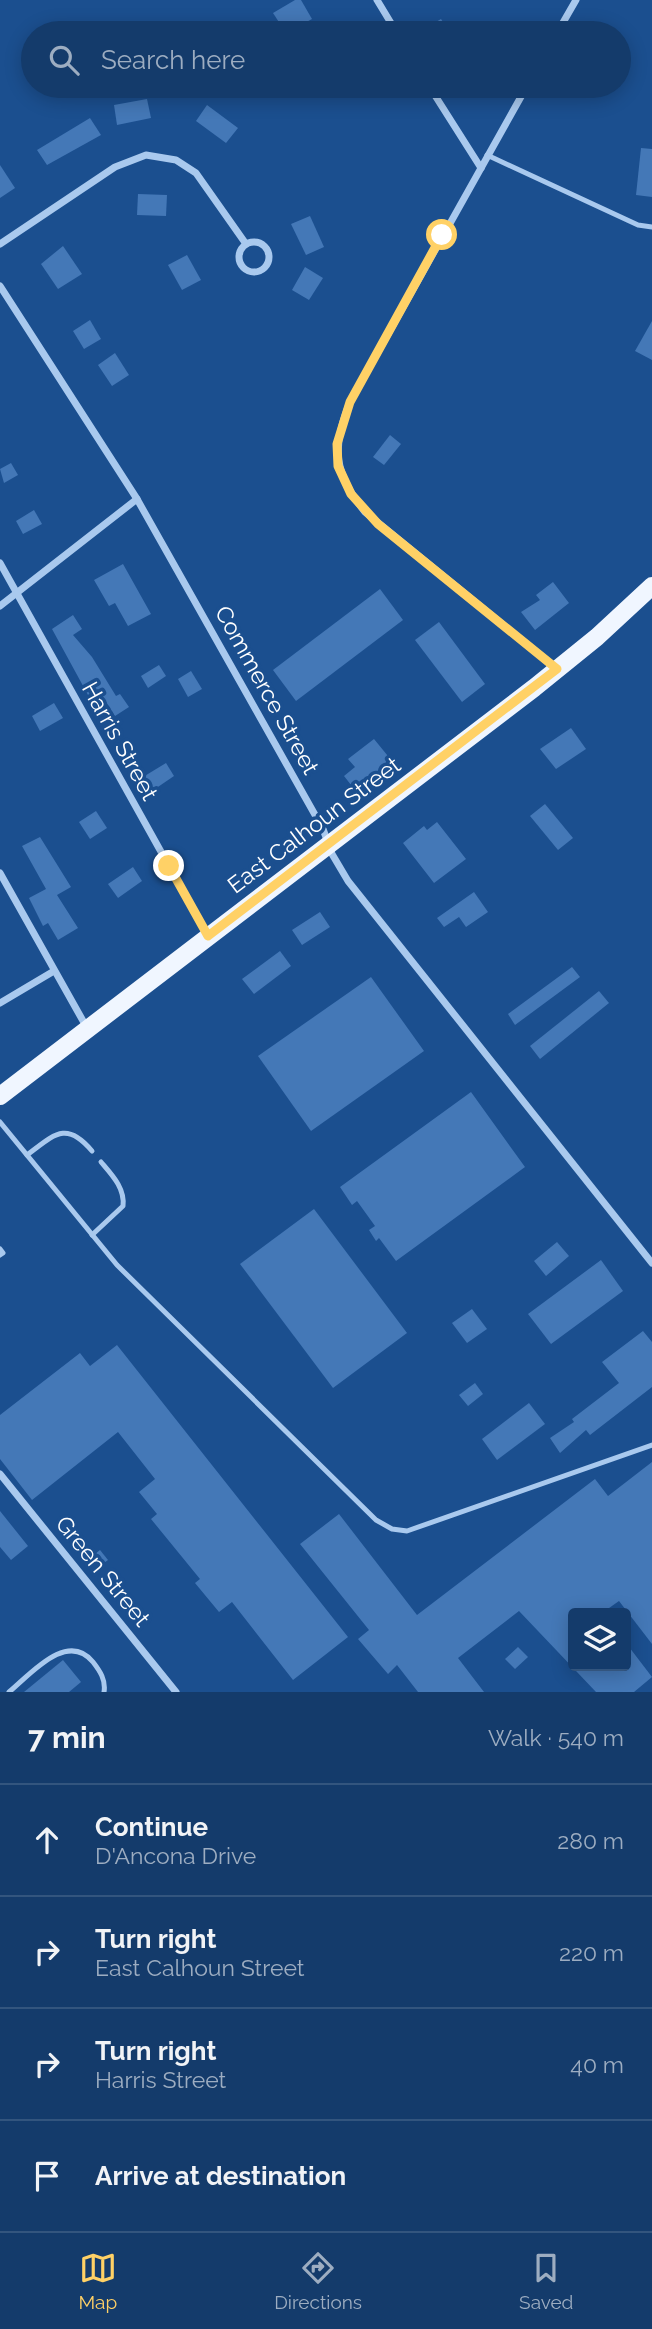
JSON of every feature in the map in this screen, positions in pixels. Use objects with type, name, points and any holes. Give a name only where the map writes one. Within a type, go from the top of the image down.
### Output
[{"type":"main road","name":"East Calhoun Street","points":[[0,1096],[557,669],[652,586]]},
{"type":"street","points":[[377,0],[390,21]]},
{"type":"street","points":[[564,21],[576,0]]},
{"type":"street","points":[[437,98],[481,168]]},
{"type":"street","points":[[520,98],[350,402],[343,419],[337,456],[351,494],[365,512],[557,669]]},
{"type":"street","points":[[0,244],[115,167],[146,155],[176,160],[195,173],[246,244]]},
{"type":"street","points":[[259,242],[268,251],[268,261],[261,270],[250,272],[240,264],[239,253],[246,244],[259,242]]},
{"type":"street","name":"Commerce Street","points":[[0,286],[137,499],[317,817],[348,881],[652,1263]]},
{"type":"street","points":[[0,606],[137,499]]},
{"type":"street","name":"Harris Street","points":[[0,563],[208,936]]},
{"type":"street","points":[[0,873],[87,1029]]},
{"type":"street","points":[[0,1003],[54,971]]},
{"type":"street","name":"Green Street","points":[[0,1474],[176,1692]]},
{"type":"lane","points":[[487,155],[638,225],[652,227]]},
{"type":"lane","points":[[0,1122],[117,1265],[376,1520],[392,1529],[407,1531],[652,1445]]},
{"type":"lane","points":[[27,1155],[50,1138],[68,1132],[75,1134],[92,1151]]},
{"type":"lane","points":[[92,1236],[123,1206],[124,1197],[117,1181],[101,1162]]},
{"type":"lane","points":[[0,1249],[3,1253],[0,1255]]},
{"type":"lane","points":[[9,1692],[51,1657],[69,1650],[87,1655],[102,1675],[104,1692]]},
{"type":"building","points":[[295,0],[301,0],[312,19],[278,21],[273,13]]},
{"type":"building","points":[[147,99],[151,118],[117,125],[114,105]]},
{"type":"building","points":[[207,105],[238,128],[226,143],[196,121]]},
{"type":"building","points":[[90,118],[101,135],[47,165],[37,150]]},
{"type":"building","points":[[641,148],[652,149],[652,197],[636,195]]},
{"type":"building","points":[[0,165],[15,188],[0,198]]},
{"type":"building","points":[[138,194],[167,195],[166,216],[137,215]]},
{"type":"building","points":[[310,216],[324,247],[306,255],[291,224]]},
{"type":"building","points":[[63,246],[82,274],[58,289],[41,264]]},
{"type":"building","points":[[187,255],[201,280],[182,290],[168,265]]},
{"type":"building","points":[[305,267],[323,278],[309,300],[292,290]]},
{"type":"building","points":[[90,320],[101,339],[84,349],[73,331]]},
{"type":"building","points":[[652,321],[652,360],[635,351]]},
{"type":"building","points":[[115,353],[129,375],[112,386],[98,365]]},
{"type":"building","points":[[390,435],[401,444],[384,465],[373,457]]},
{"type":"building","points":[[11,463],[18,475],[4,483],[0,469]]},
{"type":"building","points":[[34,510],[42,524],[23,534],[16,521]]},
{"type":"building","points":[[123,564],[151,614],[128,626],[115,603],[109,606],[94,580]]},
{"type":"building","points":[[553,582],[569,603],[535,630],[521,612],[540,600],[536,595]]},
{"type":"building","points":[[380,589],[403,620],[296,701],[273,670]]},
{"type":"building","points":[[73,615],[82,629],[73,635],[92,657],[116,696],[120,694],[129,707],[115,716],[98,689],[88,695],[52,629]]},
{"type":"building","points":[[439,622],[485,684],[462,702],[415,640]]},
{"type":"building","points":[[159,665],[166,676],[148,688],[141,676]]},
{"type":"building","points":[[191,671],[202,689],[188,697],[178,679]]},
{"type":"building","points":[[54,703],[63,718],[40,731],[32,716]]},
{"type":"building","points":[[571,728],[586,749],[556,769],[540,749]]},
{"type":"building","points":[[374,739],[392,761],[355,790],[344,776],[355,767],[348,759]]},
{"type":"building","points":[[166,763],[174,776],[152,791],[143,777]]},
{"type":"building","points":[[545,804],[573,838],[558,850],[530,816]]},
{"type":"building","points":[[96,811],[107,828],[90,839],[79,822]]},
{"type":"building","points":[[437,822],[466,859],[434,883],[403,843],[424,826],[427,830]]},
{"type":"building","points":[[40,837],[71,887],[57,895],[78,928],[58,940],[48,923],[43,926],[29,898],[46,889],[22,846]]},
{"type":"building","points":[[133,867],[142,881],[118,898],[108,884]]},
{"type":"building","points":[[474,892],[488,912],[466,927],[459,917],[444,927],[437,918]]},
{"type":"building","points":[[320,912],[330,927],[302,945],[292,930]]},
{"type":"building","points":[[280,951],[291,966],[254,994],[242,979]]},
{"type":"building","points":[[572,967],[580,977],[515,1025],[508,1014]]},
{"type":"building","points":[[371,977],[424,1051],[311,1131],[258,1056]]},
{"type":"building","points":[[599,991],[609,1003],[540,1059],[530,1046]]},
{"type":"building","points":[[471,1092],[525,1167],[396,1261],[379,1238],[376,1241],[369,1230],[375,1226],[357,1201],[352,1205],[340,1187]]},
{"type":"building","points":[[314,1209],[407,1333],[333,1388],[240,1264]]},
{"type":"building","points":[[557,1242],[569,1256],[546,1276],[534,1261]]},
{"type":"building","points":[[601,1260],[623,1291],[551,1344],[528,1314]]},
{"type":"building","points":[[472,1309],[487,1329],[467,1343],[452,1323]]},
{"type":"building","points":[[643,1331],[652,1342],[652,1387],[590,1435],[586,1430],[560,1453],[550,1438],[574,1422],[572,1419],[619,1383],[602,1362]]},
{"type":"building","points":[[117,1345],[348,1637],[293,1680],[232,1602],[219,1612],[195,1583],[200,1579],[151,1519],[157,1514],[139,1492],[155,1479],[118,1432],[32,1500],[0,1459],[0,1415],[80,1353],[90,1366]]},
{"type":"building","points":[[475,1383],[483,1394],[468,1406],[459,1395]]},
{"type":"building","points":[[529,1403],[545,1424],[497,1460],[482,1439]]},
{"type":"building","points":[[652,1462],[652,1644],[631,1617],[631,1608],[624,1608],[619,1601],[609,1608],[568,1608],[568,1663],[519,1611],[458,1658],[484,1692],[418,1692],[397,1665],[388,1674],[358,1639],[369,1630],[300,1544],[339,1514],[417,1615],[595,1479],[608,1496]]},
{"type":"building","points":[[0,1511],[28,1546],[11,1560],[0,1547]]},
{"type":"building","points":[[100,1550],[108,1560],[97,1568],[90,1558]]},
{"type":"building","points":[[518,1647],[528,1657],[515,1669],[505,1659]]},
{"type":"building","points":[[631,1650],[652,1677],[634,1692],[596,1692],[576,1671],[631,1671]]},
{"type":"building","points":[[63,1660],[81,1682],[69,1692],[24,1692]]},
{"type":"route","points":[[169,866],[208,936],[557,669],[365,512],[351,494],[338,466],[337,444],[350,402],[442,235]]}]
